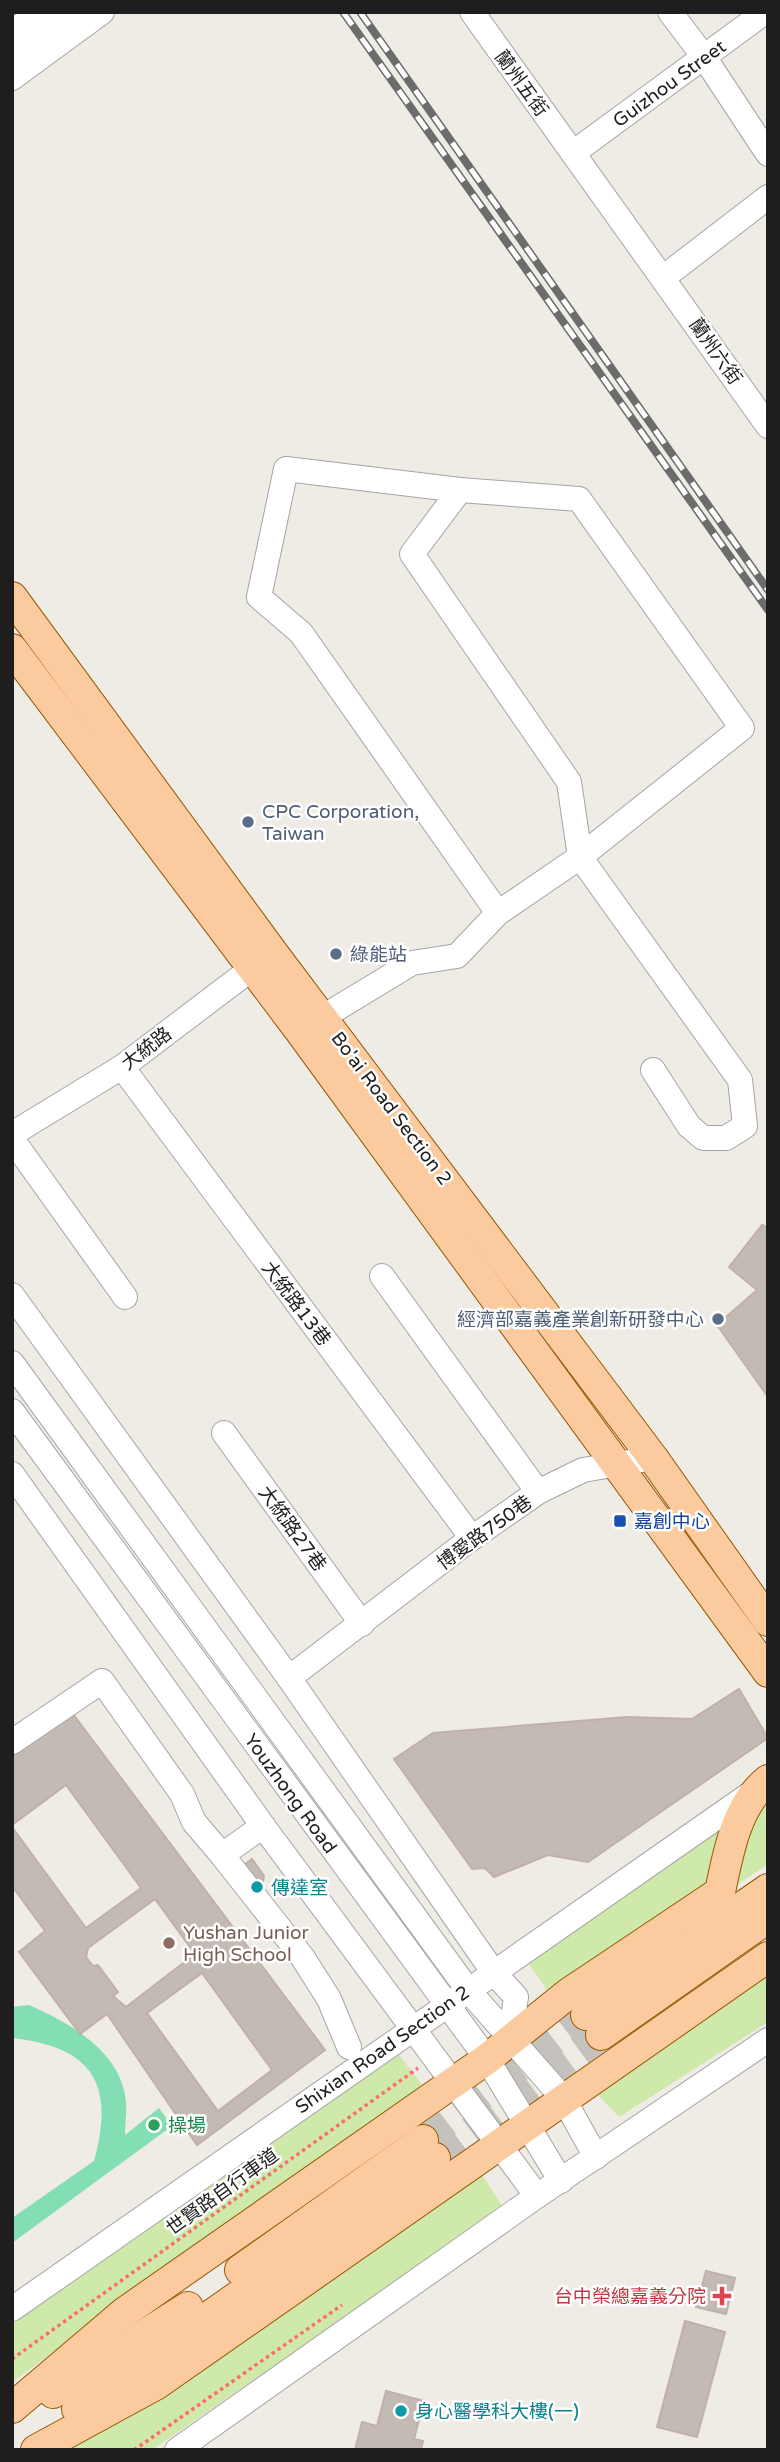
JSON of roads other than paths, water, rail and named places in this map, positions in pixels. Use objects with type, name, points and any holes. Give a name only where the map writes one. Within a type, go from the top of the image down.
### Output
[{"type":"main road","name":"Bo'ai Road Section 2","points":[[12,597],[262,960]]},
{"type":"main road","name":"Bo'ai Road Section 2","points":[[12,649],[262,960],[653,1458],[768,1621]]},
{"type":"main road","name":"Bo'ai Road Section 2","points":[[312,1024],[619,1464],[768,1672]]},
{"type":"main road","points":[[12,2408],[125,2312],[487,2059],[569,1993],[720,1892],[736,1832],[761,1786]]},
{"type":"main road","points":[[768,1889],[593,2025],[768,1918]]},
{"type":"main road","points":[[36,2450],[157,2384],[768,1957]]},
{"type":"main road","points":[[12,2419],[165,2323],[429,2149],[22,2450]]},
{"type":"street","points":[[12,32],[40,12]]},
{"type":"street","points":[[12,54],[70,12]]},
{"type":"street","points":[[12,78],[102,12]]},
{"type":"street","name":"蘭州五街","points":[[472,12],[664,276]]},
{"type":"street","points":[[670,12],[704,57],[768,155]]},
{"type":"street","name":"Guizhou Street","points":[[573,153],[765,12]]},
{"type":"street","points":[[664,276],[768,197]]},
{"type":"street","name":"蘭州六街","points":[[664,276],[768,426]]},
{"type":"street","points":[[312,1024],[412,963],[457,956],[498,913],[580,857],[742,728],[579,499],[460,490],[286,469],[259,597],[301,633],[498,913]]},
{"type":"street","points":[[460,490],[412,554],[569,782],[580,857],[740,1080],[745,1126],[726,1138],[703,1138],[689,1126],[653,1070]]},
{"type":"street","name":"大統路","points":[[12,1136],[122,1067],[262,960]]},
{"type":"street","name":"大統路13巷","points":[[122,1067],[472,1538]]},
{"type":"street","points":[[12,1136],[125,1297]]},
{"type":"street","points":[[382,1276],[538,1492]]},
{"type":"street","points":[[12,1295],[289,1678],[494,1973],[516,1997],[509,2039]]},
{"type":"street","name":"Youzhong Road","points":[[12,1363],[468,1990],[563,2098],[596,2157]]},
{"type":"street","name":"Youzhong Road","points":[[12,1411],[487,2059],[530,2125],[561,2181]]},
{"type":"street","name":"大統路27巷","points":[[224,1433],[362,1624]]},
{"type":"street","name":"博愛路750巷","points":[[289,1678],[472,1538],[538,1492],[583,1470],[653,1458]]},
{"type":"street","points":[[12,1474],[408,2030],[453,2082],[537,2196]]},
{"type":"street","points":[[12,1742],[102,1681],[182,1794],[194,1822],[303,1958],[330,1999],[349,2047]]},
{"type":"street","name":"Shixian Road Section 2","points":[[12,2309],[761,1786]]},
{"type":"street","points":[[222,1855],[263,1826]]},
{"type":"street","points":[[177,2450],[537,2196],[768,2040]]},
{"type":"tunnel","points":[[423,2140],[586,2015]]},
{"type":"tunnel","points":[[435,2158],[601,2035]]},
{"type":"railway","points":[[343,12],[768,610]]},
{"type":"railway","points":[[360,12],[768,590]]},
{"type":"place","name":"CPC Corporation, Taiwan","points":[[248,822]]},
{"type":"place","name":"綠能站","points":[[336,954]]},
{"type":"place","name":"經濟部嘉義產業創新研發中心","points":[[718,1319]]},
{"type":"place","name":"嘉創中心","points":[[620,1521]]},
{"type":"place","name":"傳達室","points":[[257,1887]]},
{"type":"place","name":"Yushan Junior High School","points":[[169,1943]]},
{"type":"place","name":"操場","points":[[154,2125]]},
{"type":"place","name":"台中榮總嘉義分院","points":[[722,2296]]},
{"type":"place","name":"身心醫學科大樓(一)","points":[[401,2411]]}]
